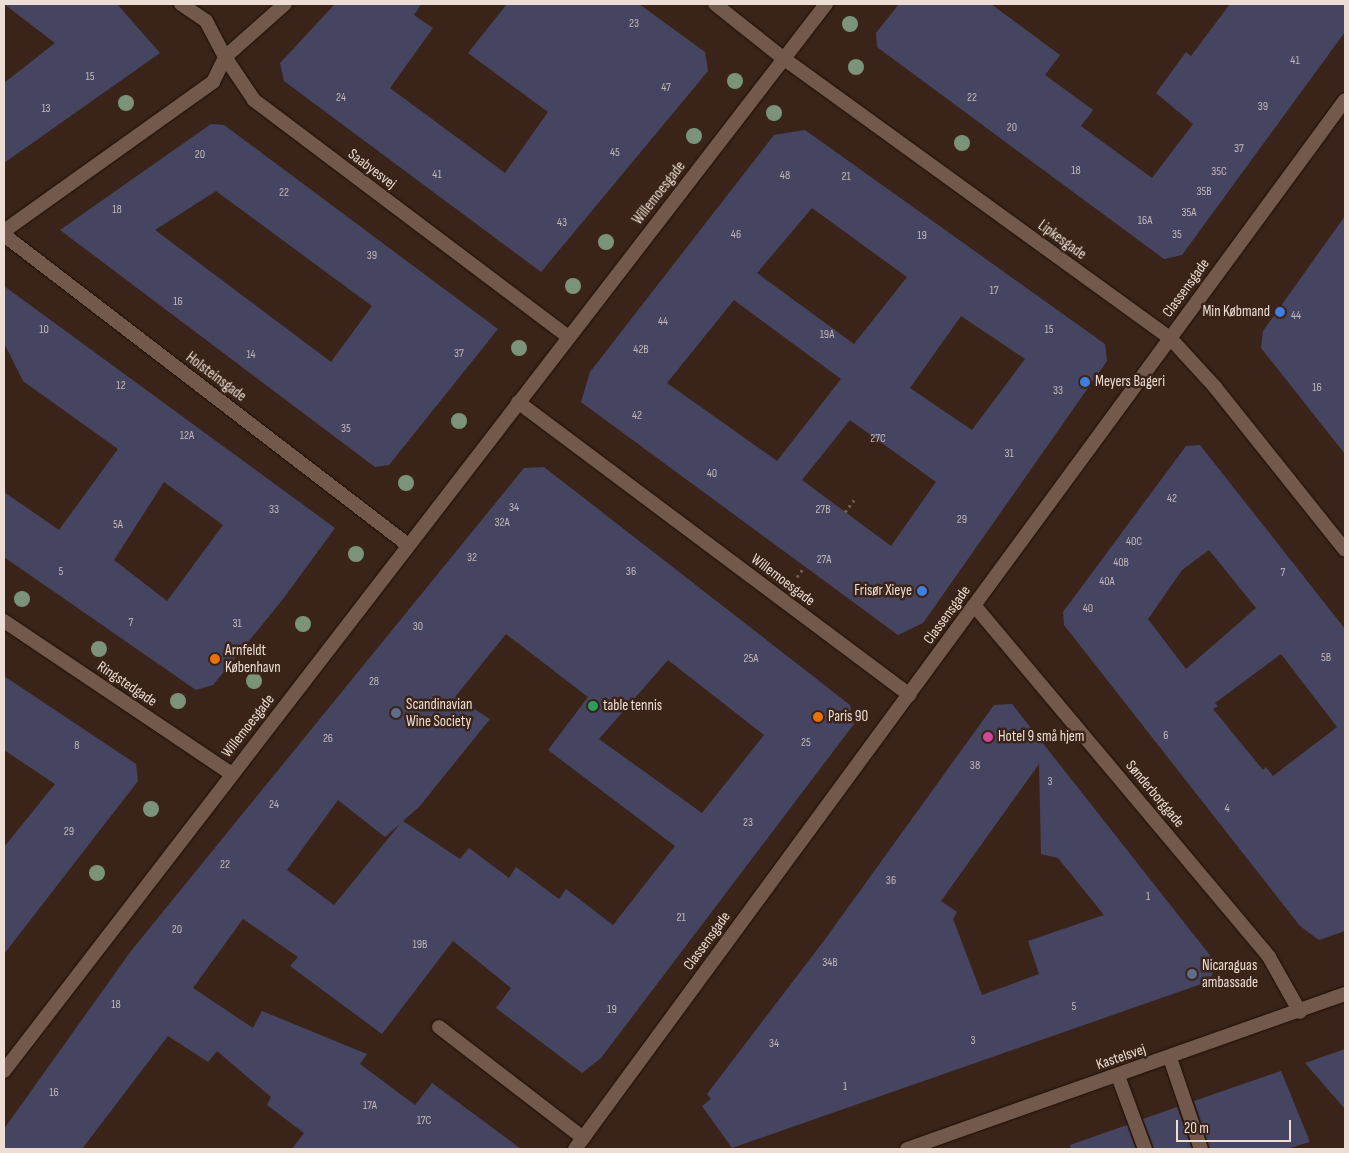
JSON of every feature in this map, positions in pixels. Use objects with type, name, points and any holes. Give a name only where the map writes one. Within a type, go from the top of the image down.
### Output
[{"type":"street","name":"Saabyesvej","points":[[181,4],[206,21],[225,57],[254,100],[568,337]]},
{"type":"street","points":[[4,231],[213,82],[225,57],[285,4]]},
{"type":"street","name":"Lipkesgade","points":[[715,4],[783,58],[1170,338],[1215,387],[1345,550]]},
{"type":"street","name":"Willemoesgade","points":[[4,1071],[826,4]]},
{"type":"street","name":"Classensgade","points":[[575,1149],[1345,100]]},
{"type":"street","name":"Holsteinsgade","points":[[4,235],[408,545]]},
{"type":"street","name":"Willemoesgade","points":[[518,402],[908,694]]},
{"type":"street","name":"Sønderborggade","points":[[974,605],[1269,957],[1300,1012]]},
{"type":"street","name":"Ringstedgade","points":[[4,621],[232,774]]},
{"type":"street","name":"Kastelsvej","points":[[907,1149],[1300,1012],[1345,994]]},
{"type":"street","points":[[439,1027],[583,1138]]},
{"type":"street","points":[[1170,1058],[1201,1149]]},
{"type":"street","points":[[1118,1076],[1145,1149]]},
{"type":"path","points":[[845,512],[854,500]]},
{"type":"building","points":[[4,4],[117,4],[160,53],[4,163],[4,83],[55,43]]},
{"type":"building","points":[[335,4],[421,4],[414,15],[433,28],[390,88],[505,173],[548,112],[468,53],[507,4],[639,4],[705,52],[708,71],[541,272],[284,81],[280,63]]},
{"type":"building","points":[[899,4],[991,4],[1060,55],[1045,75],[1093,110],[1081,126],[1152,178],[1193,124],[1156,93],[1186,52],[1191,56],[1230,4],[1345,4],[1345,32],[1182,255],[1164,259],[877,47],[876,33]]},
{"type":"building","points":[[211,124],[224,125],[498,329],[389,465],[375,467],[60,230]],"holes":[[[216,191],[372,306],[331,362],[155,230]]]},
{"type":"building","points":[[805,130],[1105,344],[1107,361],[923,623],[898,635],[581,402],[590,372],[774,135]],"holes":[[[812,208],[907,277],[854,344],[757,273]],[[734,300],[841,379],[777,461],[667,383]],[[961,316],[1025,359],[972,430],[910,388]],[[850,420],[936,482],[891,546],[802,480]]]},
{"type":"building","points":[[1345,216],[1345,454],[1261,348],[1263,331]]},
{"type":"building","points":[[4,286],[335,528],[283,599],[213,685],[196,690],[4,557],[4,492],[59,530],[118,449],[23,381],[4,343]],"holes":[[[164,482],[223,525],[167,601],[114,560]]]},
{"type":"building","points":[[1200,445],[1345,629],[1345,931],[1319,940],[1300,926],[1064,625],[1063,612],[1186,446]],"holes":[[[1209,550],[1256,608],[1186,669],[1148,619],[1182,570]],[[1281,654],[1337,727],[1273,776],[1266,767],[1263,770],[1213,709],[1218,706],[1215,703]]]},
{"type":"building","points":[[544,467],[850,705],[854,724],[601,1058],[582,1073],[496,1008],[511,988],[453,941],[382,1034],[290,966],[298,957],[243,919],[193,988],[253,1028],[262,1011],[367,1054],[360,1064],[415,1105],[432,1083],[521,1149],[292,1149],[304,1133],[267,1105],[271,1097],[217,1051],[208,1062],[168,1036],[82,1149],[4,1149],[4,1129],[131,951],[524,468]],"holes":[[[506,634],[588,697],[548,750],[675,846],[613,925],[566,889],[559,899],[516,867],[509,878],[469,848],[460,859],[403,821],[419,807],[490,719],[455,697]],[[668,660],[764,735],[702,813],[599,739]],[[338,800],[385,837],[400,824],[334,905],[287,870]]]},
{"type":"building","points":[[4,676],[136,764],[138,781],[4,954],[4,847],[55,784],[4,750]]},
{"type":"building","points":[[1012,704],[1216,963],[1210,981],[732,1148],[702,1106],[711,1099],[707,1094],[826,938],[994,705]],"holes":[[[1039,764],[1041,854],[1058,858],[1104,915],[1028,941],[1039,974],[982,995],[953,919],[957,912],[941,901]]]},
{"type":"building","points":[[1345,1049],[1345,1109],[1305,1063]]},
{"type":"building","points":[[1281,1071],[1310,1142],[1286,1149],[1210,1149],[1194,1101]]},
{"type":"building","points":[[1177,1107],[1192,1149],[1154,1149],[1143,1119]]},
{"type":"building","points":[[1127,1125],[1136,1149],[1071,1149],[1070,1145]]},
{"type":"place","name":"Min Købmand","points":[[1280,312]]},
{"type":"place","name":"Meyers Bageri","points":[[1085,382]]},
{"type":"place","name":"Frisør Xieye","points":[[922,591]]},
{"type":"place","name":"Arnfeldt København","points":[[215,659]]},
{"type":"place","name":"table tennis","points":[[593,706]]},
{"type":"place","name":"Scandinavian Wine Society","points":[[396,713]]},
{"type":"place","name":"Paris 90","points":[[818,717]]},
{"type":"place","name":"Hotel 9 små hjem","points":[[988,737]]},
{"type":"place","name":"Nicaraguas ambassade","points":[[1192,974]]}]
